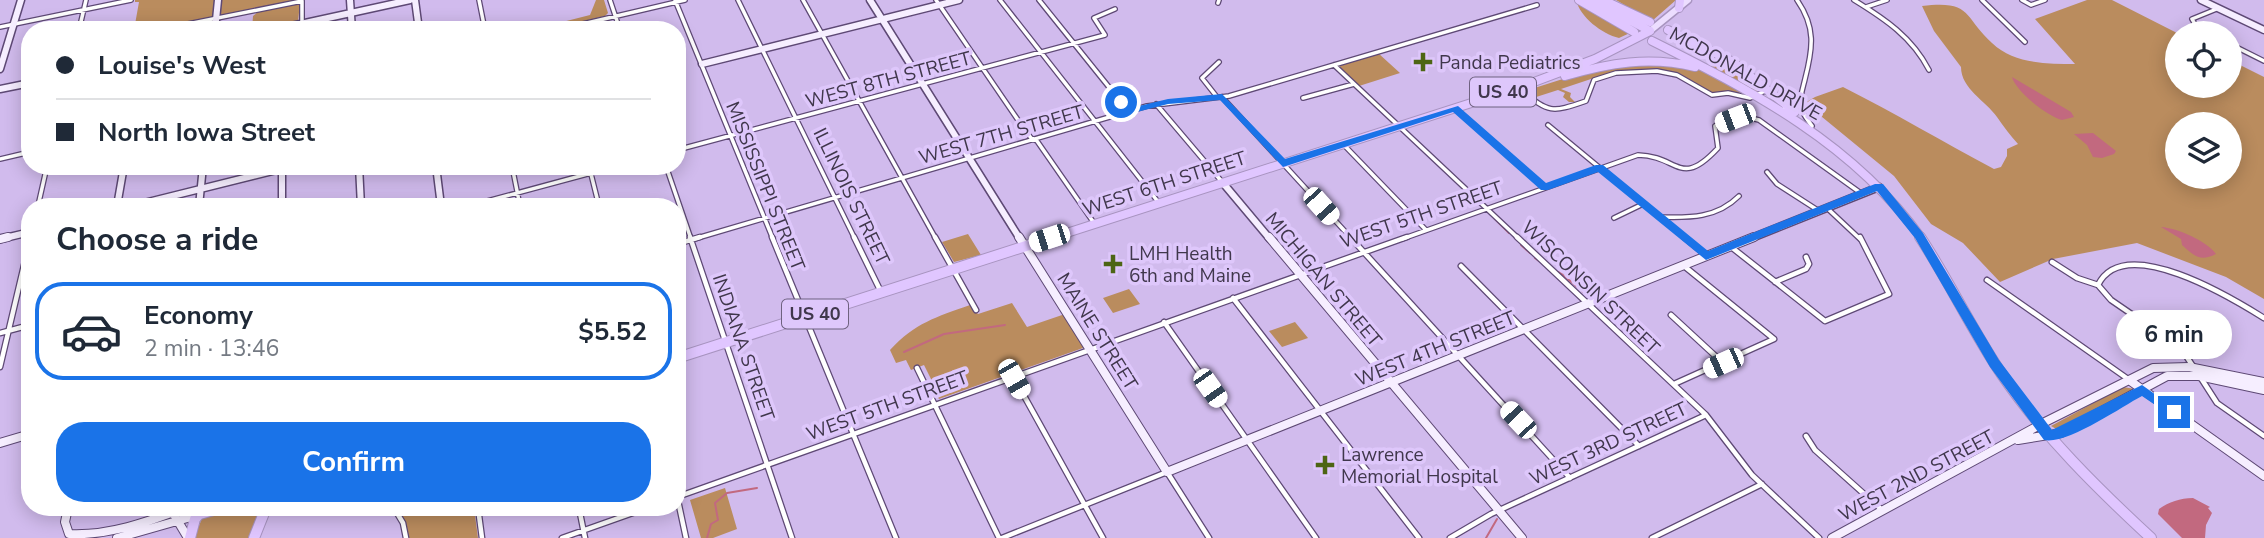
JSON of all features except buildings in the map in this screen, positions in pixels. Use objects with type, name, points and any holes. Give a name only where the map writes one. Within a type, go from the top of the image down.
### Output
[{"type":"highway","points":[[1579,0],[1634,32]]},
{"type":"highway","points":[[1591,0],[1650,27]]},
{"type":"highway","name":"MCDONALD DRIVE","points":[[1603,0],[1631,13],[1650,27]]},
{"type":"highway","points":[[1612,0],[1631,13]]},
{"type":"highway","name":"WEST 6TH STREET","points":[[686,355],[1518,88],[1613,50],[1650,27]]},
{"type":"highway","name":"MCDONALD DRIVE","points":[[1668,30],[1722,56],[1822,136]]},
{"type":"highway","name":"MCDONALD DRIVE","points":[[1651,40],[1785,108],[1812,126],[1879,187],[1920,236],[1995,363],[2039,425],[2104,495],[2151,538]]},
{"type":"highway","points":[[1704,66],[1722,56]]},
{"type":"highway","points":[[1546,78],[1564,76],[1618,61],[1651,59],[1687,64],[1732,81]]},
{"type":"highway","points":[[189,538],[199,516]]},
{"type":"highway","points":[[256,532],[267,516]]},
{"type":"main road","name":"WEST 6TH STREET","points":[[1650,27],[1688,0]]},
{"type":"street","points":[[0,69],[21,0]]},
{"type":"street","points":[[81,21],[86,0]]},
{"type":"street","points":[[29,21],[131,0]]},
{"type":"street","points":[[216,19],[218,0]]},
{"type":"street","points":[[205,21],[302,0],[302,21]]},
{"type":"street","points":[[350,0],[351,21]]},
{"type":"street","points":[[315,21],[413,0],[417,21]]},
{"type":"street","points":[[479,0],[483,21]]},
{"type":"street","points":[[610,0],[617,21]]},
{"type":"street","points":[[594,21],[685,0]]},
{"type":"street","name":"ILLINOIS STREET","points":[[738,0],[881,293]]},
{"type":"street","points":[[803,0],[976,310]]},
{"type":"street","name":"MAINE STREET","points":[[870,0],[1209,538]]},
{"type":"street","points":[[702,64],[937,3],[959,0]]},
{"type":"street","points":[[1000,0],[1159,204]]},
{"type":"street","points":[[1039,0],[1129,111]]},
{"type":"street","points":[[1797,0],[1810,20],[1814,38],[1801,98],[1802,112],[1812,126]]},
{"type":"street","points":[[1854,0],[1910,39],[1920,51],[1928,70]]},
{"type":"street","points":[[1866,7],[1887,0]]},
{"type":"street","points":[[1982,0],[2025,42]]},
{"type":"street","points":[[2022,0],[2031,5],[2045,0]]},
{"type":"street","points":[[2201,0],[2264,28]]},
{"type":"street","points":[[2209,0],[2220,8]]},
{"type":"street","name":"MISSISSIPPI STREET","points":[[676,1],[684,21]]},
{"type":"street","points":[[937,3],[1095,223]]},
{"type":"street","name":"WEST 7TH STREET","points":[[686,241],[1129,111],[1156,104],[1220,97],[1537,5]]},
{"type":"street","points":[[2193,21],[2192,19],[2220,8]]},
{"type":"street","name":"WEST 8TH STREET","points":[[686,148],[1105,35],[1094,18],[1115,9]]},
{"type":"street","points":[[0,27],[21,23]]},
{"type":"street","name":"MISSISSIPPI STREET","points":[[686,25],[896,538]]},
{"type":"street","points":[[2242,50],[2264,61]]},
{"type":"street","points":[[1219,62],[1202,78],[1570,478]]},
{"type":"street","name":"WISCONSIN STREET","points":[[1334,65],[1706,415],[1762,484],[1819,538]]},
{"type":"street","points":[[1518,88],[1542,107],[1555,111],[1586,101],[1594,80],[1620,72],[1668,72],[1712,94],[1727,93],[1747,98],[1767,90]]},
{"type":"street","points":[[1303,98],[1354,84]]},
{"type":"street","points":[[0,89],[21,85]]},
{"type":"street","points":[[1785,108],[1801,98]]},
{"type":"street","name":"MICHIGAN STREET","points":[[1156,104],[1522,538]]},
{"type":"street","points":[[1454,108],[1544,187]]},
{"type":"street","name":"WEST 5TH STREET","points":[[686,494],[1600,168],[1644,154],[1680,170],[1693,169],[1718,148],[1716,126],[1741,116],[1749,115],[1862,194]]},
{"type":"street","points":[[1548,125],[1706,256]]},
{"type":"street","points":[[1343,144],[1425,229]]},
{"type":"street","points":[[0,159],[21,154]]},
{"type":"street","points":[[1730,246],[1825,321],[1889,294],[1859,236],[1823,209],[1777,184],[1767,172]]},
{"type":"street","points":[[40,198],[45,175]]},
{"type":"street","points":[[118,198],[122,175]]},
{"type":"street","points":[[200,198],[202,175]]},
{"type":"street","points":[[164,198],[255,175]]},
{"type":"street","points":[[282,175],[282,198]]},
{"type":"street","points":[[359,175],[361,198]]},
{"type":"street","points":[[437,175],[441,198]]},
{"type":"street","points":[[514,175],[519,198]]},
{"type":"street","points":[[499,198],[584,175]]},
{"type":"street","points":[[591,175],[597,198]]},
{"type":"street","name":"INDIANA STREET","points":[[669,175],[676,198]]},
{"type":"street","name":"WEST 4TH STREET","points":[[1000,538],[1879,187]]},
{"type":"street","points":[[1659,217],[1692,217],[1717,213],[1731,206],[1739,196]]},
{"type":"street","points":[[1614,218],[1643,204]]},
{"type":"street","name":"INDIANA STREET","points":[[686,228],[792,538]]},
{"type":"street","points":[[0,239],[21,234]]},
{"type":"street","points":[[1775,282],[1808,267],[1806,257]]},
{"type":"street","points":[[2052,261],[2077,278],[2098,285],[2111,300],[2181,348],[2217,403],[2264,436]]},
{"type":"street","name":"WEST 3RD STREET","points":[[1673,385],[1774,339],[1683,265]]},
{"type":"street","points":[[1461,266],[1639,446]]},
{"type":"street","points":[[2098,285],[2102,277],[2125,267],[2147,266],[2215,290],[2264,318]]},
{"type":"street","points":[[0,367],[21,277]]},
{"type":"street","points":[[1987,280],[2264,475]]},
{"type":"street","points":[[1233,297],[1419,538]]},
{"type":"street","points":[[1671,315],[1723,363]]},
{"type":"street","points":[[1164,322],[1316,538]]},
{"type":"street","points":[[2165,336],[2189,323]]},
{"type":"street","points":[[0,333],[21,327]]},
{"type":"street","points":[[917,368],[1000,538]]},
{"type":"street","name":"WEST 2ND STREET","points":[[1832,538],[2039,425],[2153,368],[2196,372]]},
{"type":"street","points":[[2196,372],[2264,382]]},
{"type":"street","points":[[2196,372],[2264,390]]},
{"type":"street","name":"WEST 2ND STREET","points":[[2014,441],[2066,431],[2167,376],[2196,372]]},
{"type":"street","points":[[1013,376],[1102,538]]},
{"type":"street","name":"WEST 3RD STREET","points":[[1450,538],[1499,511],[1706,415]]},
{"type":"street","points":[[1805,436],[1815,450],[1883,511]]},
{"type":"street","points":[[0,443],[21,437]]},
{"type":"street","points":[[1652,538],[1762,484]]},
{"type":"street","points":[[66,516],[65,522],[69,534],[74,537],[108,535],[164,516]]},
{"type":"street","points":[[117,538],[166,516]]},
{"type":"street","points":[[175,516],[189,538]]},
{"type":"street","points":[[399,516],[406,538]]},
{"type":"street","points":[[479,516],[482,538]]},
{"type":"street","points":[[581,516],[585,538]]},
{"type":"street","points":[[562,538],[624,516]]},
{"type":"street","points":[[681,516],[686,538]]},
{"type":"shaded area","points":[[298,0],[196,21],[136,21],[139,2],[135,2]]},
{"type":"shaded area","points":[[596,0],[604,0],[608,13],[605,16],[585,21],[566,21],[590,15]]},
{"type":"shaded area","points":[[1576,0],[1632,32],[1619,38],[1606,33],[1582,13]]},
{"type":"shaded area","points":[[1616,0],[1676,0],[1652,21]]},
{"type":"shaded area","points":[[2087,0],[2112,0],[2165,27],[2165,98],[2242,98],[2242,66],[2264,77],[2264,299],[2226,277],[2137,243],[2053,259],[2000,282],[1963,243],[1931,224],[1894,176],[1805,103],[1843,87],[1994,169],[2001,167],[2007,156],[2007,149],[2018,144],[1992,111],[1969,88],[1961,67],[1934,31],[1922,6],[1959,8],[1992,43],[2010,55],[2042,63],[2075,64],[2035,19]]},
{"type":"shaded area","points":[[300,3],[298,21],[253,21],[253,16],[258,12]]},
{"type":"shaded area","points":[[1378,53],[1400,73],[1359,86],[1339,66]]},
{"type":"shaded area","points":[[1720,59],[1763,89],[1757,93],[1711,68],[1711,64]]},
{"type":"shaded area","points":[[1632,61],[1696,68],[1749,96],[1727,91],[1712,93],[1679,74],[1660,70],[1615,71],[1561,89],[1571,93],[1570,97],[1575,102],[1569,102],[1563,97],[1565,93],[1558,90],[1533,98],[1525,91],[1607,65]]},
{"type":"shaded area","points":[[2012,77],[2071,112],[2074,117],[2062,120],[2055,118],[2025,95]]},
{"type":"shaded area","points":[[2093,133],[2116,151],[2114,154],[2102,158],[2093,157],[2087,145],[2074,134]]},
{"type":"shaded area","points":[[2161,227],[2191,236],[2206,244],[2216,254],[2206,258],[2198,257],[2182,245],[2181,239]]},
{"type":"shaded area","points":[[968,234],[981,255],[954,262],[942,242]]},
{"type":"shaded area","points":[[1129,289],[1140,304],[1113,313],[1103,298]]},
{"type":"shaded area","points":[[1012,303],[1027,327],[1065,314],[1084,345],[1083,348],[939,399],[931,387],[933,383],[924,365],[911,370],[906,360],[896,363],[890,350],[917,327],[947,313],[970,305],[978,314]]},
{"type":"shaded area","points":[[1295,322],[1308,338],[1282,347],[1269,331]]},
{"type":"shaded area","points":[[2123,387],[2135,389],[2058,430],[2051,426]]},
{"type":"shaded area","points":[[725,488],[737,529],[713,538],[701,538],[690,500]]},
{"type":"shaded area","points":[[2193,498],[2210,507],[2208,508],[2212,513],[2206,525],[2205,538],[2182,538],[2158,514],[2159,509],[2171,502]]},
{"type":"shaded area","points":[[203,516],[257,516],[249,538],[194,538]]},
{"type":"shaded area","points":[[402,516],[475,516],[478,538],[409,538]]},
{"type":"waterway","points":[[1494,218],[1509,233]]},
{"type":"waterway","points":[[1521,245],[1530,253]]},
{"type":"waterway","points":[[1535,258],[1539,261]]},
{"type":"waterway","points":[[1559,272],[1586,294]]},
{"type":"waterway","points":[[904,352],[944,334],[1005,325]]},
{"type":"waterway","points":[[707,538],[711,524],[718,520],[715,503],[727,493],[757,488]]},
{"type":"waterway","points":[[1486,538],[1497,519]]},
{"type":"place","name":"Panda Pediatrics","points":[[1423,62]]},
{"type":"place","name":"LMH Health 6th and Maine","points":[[1113,264]]},
{"type":"place","name":"Lawrence Memorial Hospital","points":[[1325,465]]},
{"type":"route","points":[[1121,102],[1129,111],[1168,102],[1222,97],[1283,163],[1454,108],[1544,187],[1600,168],[1706,256],[1879,187],[1920,236],[1995,363],[2032,417],[2049,436],[2058,435],[2142,390],[2174,412]]}]
